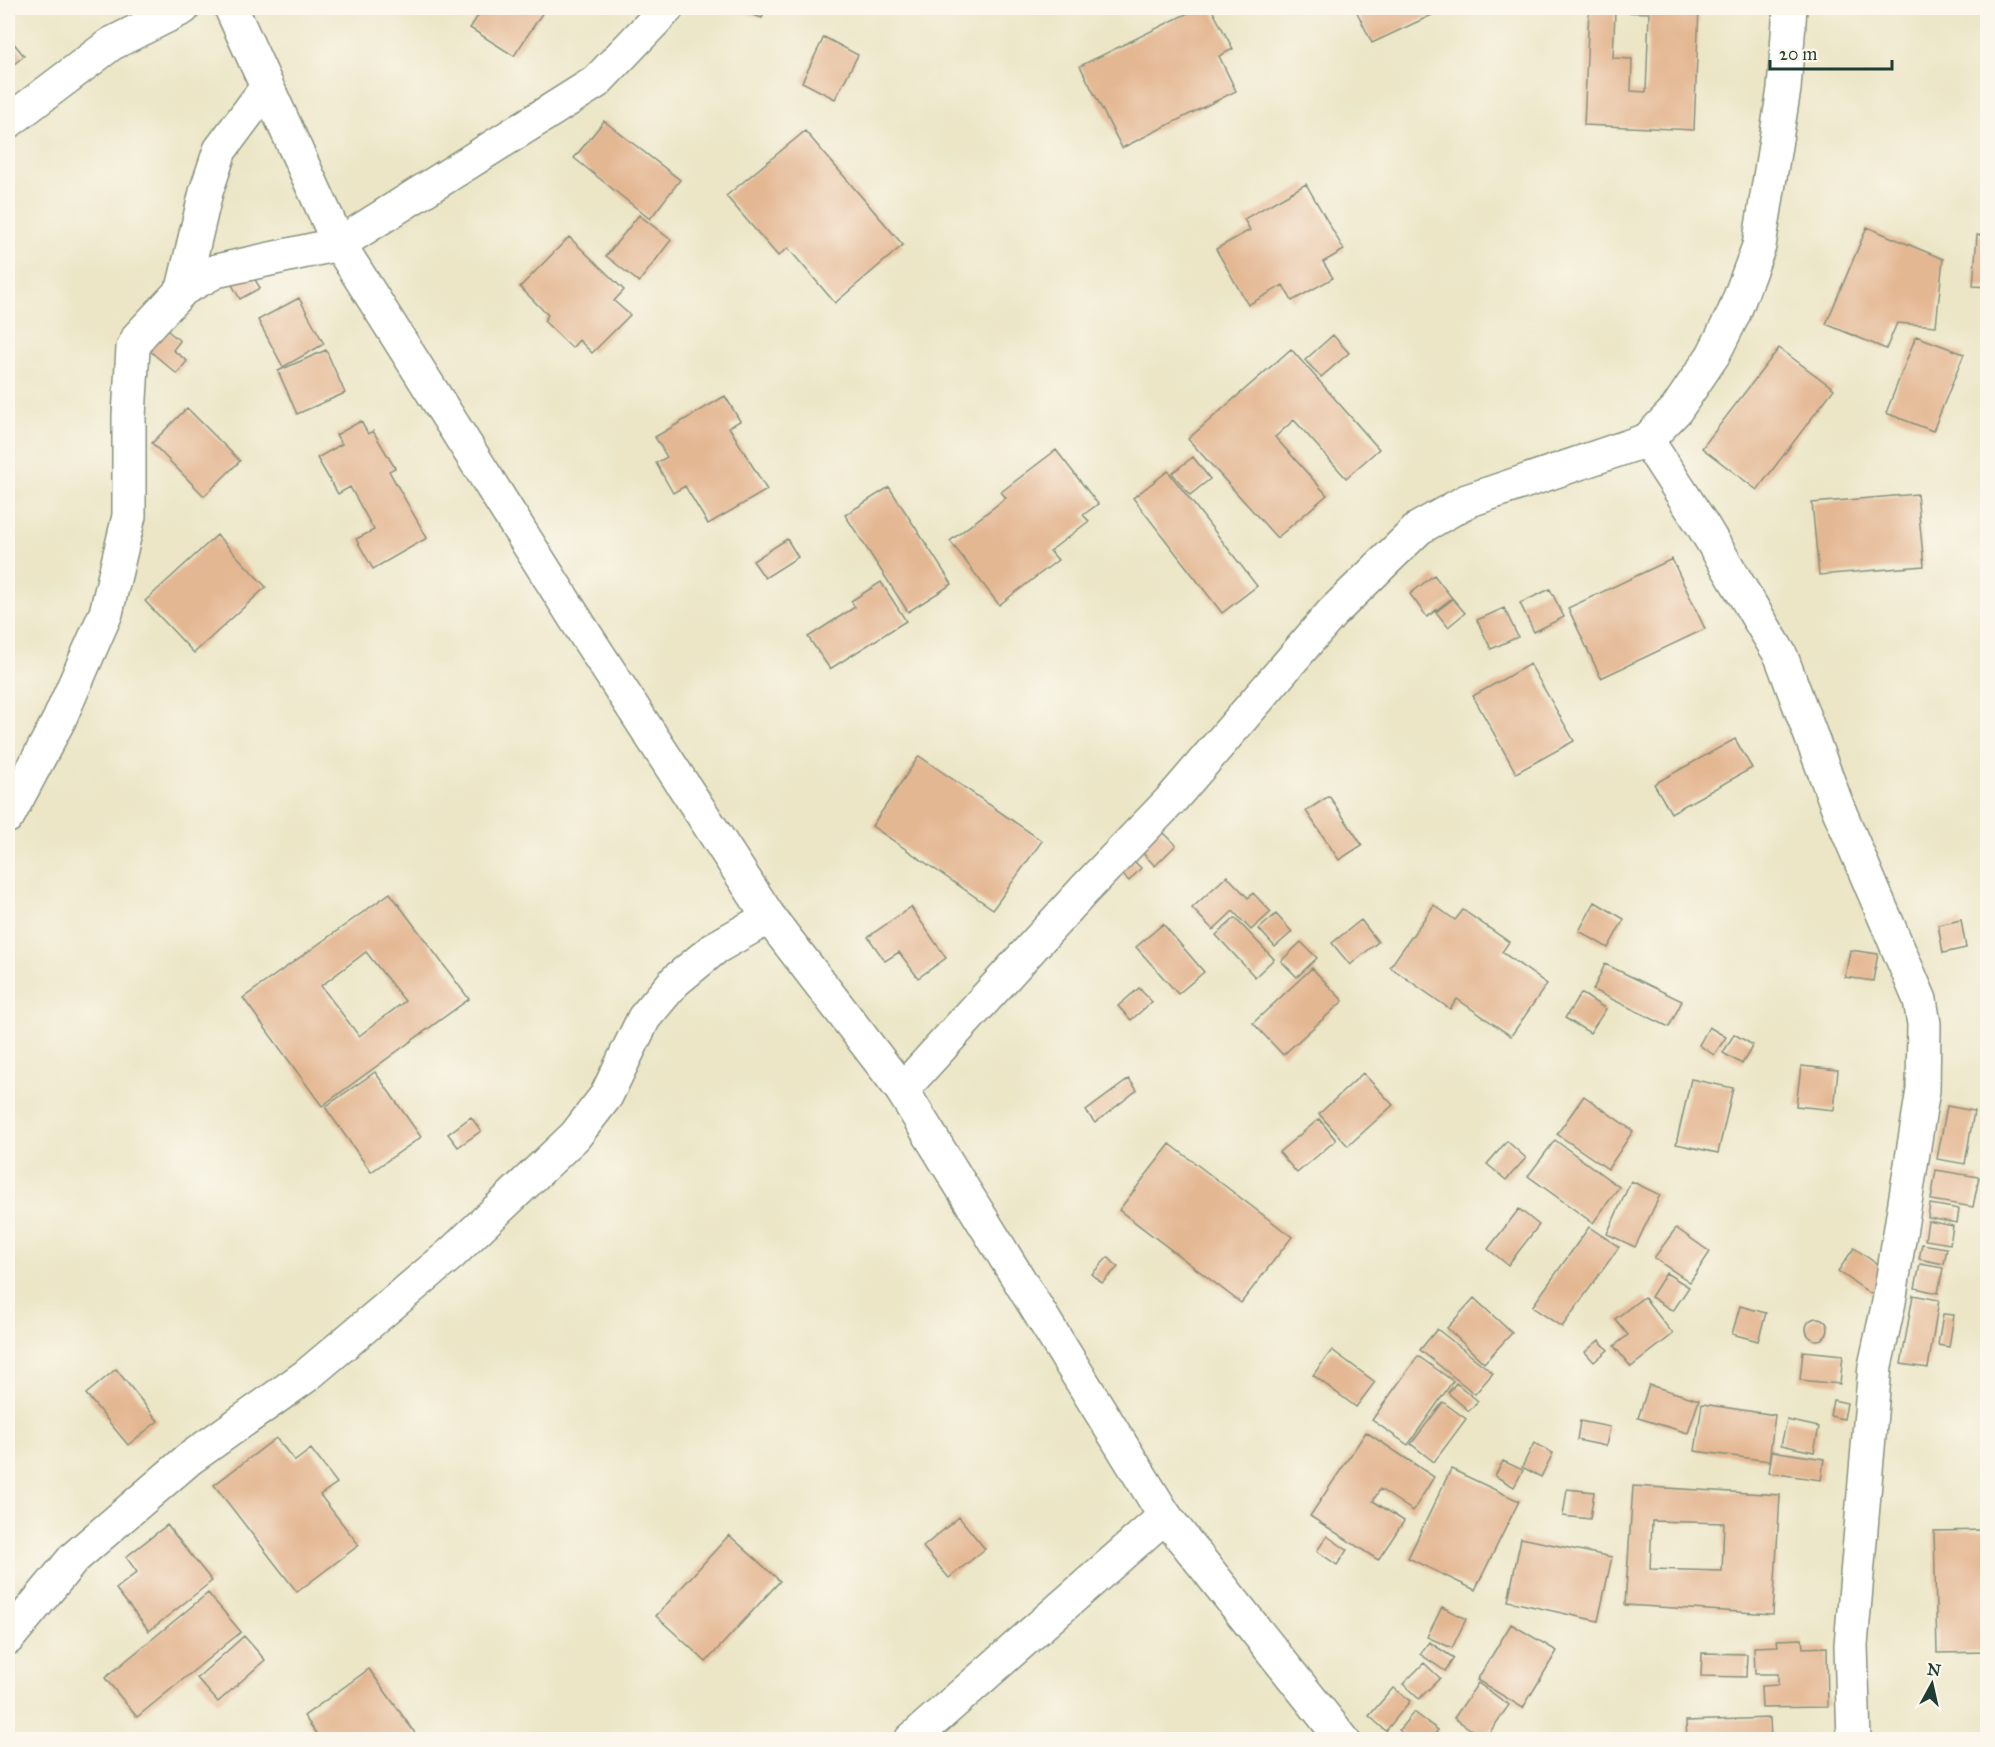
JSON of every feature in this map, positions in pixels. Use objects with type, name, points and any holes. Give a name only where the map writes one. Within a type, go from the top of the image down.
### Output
[{"type":"street","points":[[8,122],[111,44],[183,8]]},
{"type":"street","points":[[231,8],[339,244],[585,634],[769,917],[902,1090],[1165,1515],[1343,1740]]},
{"type":"street","points":[[8,816],[59,720],[106,613],[129,516],[129,416],[133,348],[139,336],[183,289],[216,271],[339,244],[596,82],[667,8]]},
{"type":"street","points":[[902,1090],[1085,889],[1172,799],[1332,613],[1419,528],[1467,501],[1647,440],[1676,410],[1713,355],[1734,313],[1759,246],[1784,89],[1790,8]]},
{"type":"street","points":[[183,289],[206,192],[220,150],[267,87]]},
{"type":"street","points":[[1647,440],[1703,526],[1781,656],[1838,808],[1920,999],[1924,1024],[1923,1090],[1889,1302],[1875,1366],[1851,1645],[1854,1740]]},
{"type":"street","points":[[8,1638],[74,1558],[189,1459],[306,1377],[451,1254],[575,1136],[606,1096],[644,1018],[675,981],[716,948],[769,917]]},
{"type":"street","points":[[911,1740],[1165,1515]]},
{"type":"building","points":[[483,8],[536,8],[543,12],[514,56],[470,28]]},
{"type":"building","points":[[731,8],[766,8],[762,18]]},
{"type":"building","points":[[1198,8],[1211,8],[1233,49],[1219,56],[1236,91],[1122,148],[1080,66]]},
{"type":"building","points":[[1355,8],[1447,8],[1372,43]]},
{"type":"building","points":[[1589,8],[1699,8],[1694,130],[1584,125]],"holes":[[[1615,12],[1649,13],[1646,92],[1631,91],[1632,59],[1613,58]]]},
{"type":"building","points":[[8,36],[24,56],[8,69]]},
{"type":"building","points":[[824,37],[858,55],[835,99],[802,82]]},
{"type":"building","points":[[604,121],[680,180],[650,219],[574,158]]},
{"type":"building","points":[[805,131],[903,245],[835,303],[788,248],[778,256],[726,196]]},
{"type":"building","points":[[1306,184],[1344,250],[1323,262],[1333,278],[1292,301],[1283,285],[1248,305],[1216,249],[1250,230],[1244,219]]},
{"type":"building","points":[[639,215],[671,240],[639,282],[606,256]]},
{"type":"building","points":[[1867,227],[1943,259],[1936,326],[1897,323],[1886,349],[1826,324]]},
{"type":"building","points":[[1977,235],[1988,236],[1988,287],[1973,286]]},
{"type":"building","points":[[569,237],[624,290],[614,301],[630,315],[592,353],[579,340],[572,348],[544,321],[548,315],[520,287]]},
{"type":"building","points":[[250,271],[260,288],[240,299],[230,281]]},
{"type":"building","points":[[299,298],[324,344],[283,367],[258,320]]},
{"type":"building","points":[[161,325],[180,341],[173,350],[187,361],[177,374],[143,345]]},
{"type":"building","points":[[1333,335],[1349,353],[1321,377],[1305,360]]},
{"type":"building","points":[[1916,336],[1964,354],[1933,431],[1886,413]]},
{"type":"building","points":[[1779,348],[1834,389],[1757,490],[1702,448]]},
{"type":"building","points":[[1291,349],[1379,449],[1346,478],[1294,420],[1275,437],[1327,495],[1277,538],[1188,439]]},
{"type":"building","points":[[326,350],[345,393],[297,414],[278,371]]},
{"type":"building","points":[[725,396],[740,421],[729,427],[767,490],[708,524],[685,486],[673,493],[656,463],[667,457],[655,437]]},
{"type":"building","points":[[187,408],[240,461],[204,496],[152,443]]},
{"type":"building","points":[[361,421],[368,434],[373,431],[395,468],[389,471],[427,538],[373,569],[356,539],[374,530],[350,487],[338,494],[317,458],[342,444],[336,435]]},
{"type":"building","points":[[1056,450],[1098,504],[1083,515],[1089,521],[1050,551],[1058,560],[999,605],[950,541],[1006,498],[1001,492]]},
{"type":"building","points":[[1193,457],[1210,479],[1190,495],[1172,473]]},
{"type":"building","points":[[1168,471],[1257,586],[1222,613],[1133,498]]},
{"type":"building","points":[[889,487],[952,584],[908,612],[845,515]]},
{"type":"building","points":[[1917,494],[1924,566],[1819,575],[1812,503]]},
{"type":"building","points":[[217,535],[266,587],[194,653],[145,601]]},
{"type":"building","points":[[787,539],[798,557],[765,578],[753,561]]},
{"type":"building","points":[[1672,559],[1705,629],[1601,678],[1568,608]]},
{"type":"building","points":[[1434,575],[1452,598],[1427,617],[1410,594]]},
{"type":"building","points":[[881,582],[906,621],[830,669],[808,637],[855,607],[851,601]]},
{"type":"building","points":[[1550,589],[1564,617],[1534,632],[1520,603]]},
{"type":"building","points":[[1453,599],[1465,613],[1448,627],[1436,612]]},
{"type":"building","points":[[1504,608],[1518,637],[1491,649],[1477,620]]},
{"type":"building","points":[[1530,664],[1574,741],[1516,773],[1473,696]]},
{"type":"building","points":[[1735,739],[1752,768],[1671,813],[1654,784]]},
{"type":"building","points":[[919,756],[1042,841],[993,909],[872,826]]},
{"type":"building","points":[[1329,796],[1362,845],[1339,860],[1306,811]]},
{"type":"building","points":[[1157,826],[1176,845],[1155,866],[1136,846]]},
{"type":"building","points":[[1128,855],[1141,868],[1129,881],[1115,867]]},
{"type":"building","points":[[1227,876],[1248,898],[1253,893],[1271,912],[1251,930],[1233,911],[1213,930],[1192,908]]},
{"type":"building","points":[[390,893],[469,999],[322,1106],[243,998]],"holes":[[[366,952],[405,1001],[359,1036],[321,986]]]},
{"type":"building","points":[[1595,902],[1624,919],[1608,948],[1579,931]]},
{"type":"building","points":[[1434,905],[1455,920],[1463,910],[1509,942],[1502,952],[1547,984],[1511,1036],[1457,999],[1450,1009],[1390,967]]},
{"type":"building","points":[[911,907],[946,958],[918,978],[899,952],[885,961],[868,937]]},
{"type":"building","points":[[1276,914],[1292,932],[1275,947],[1259,929]]},
{"type":"building","points":[[1235,918],[1274,959],[1255,977],[1216,935]]},
{"type":"building","points":[[1361,920],[1378,942],[1350,965],[1332,943]]},
{"type":"building","points":[[1961,920],[1966,948],[1943,953],[1938,925]]},
{"type":"building","points":[[1163,924],[1204,972],[1178,994],[1136,947]]},
{"type":"building","points":[[1301,942],[1317,958],[1297,977],[1281,961]]},
{"type":"building","points":[[1850,950],[1878,954],[1873,981],[1845,977]]},
{"type":"building","points":[[1605,964],[1682,1001],[1669,1027],[1593,990]]},
{"type":"building","points":[[1312,968],[1343,1001],[1283,1055],[1253,1023]]},
{"type":"building","points":[[1139,988],[1152,1002],[1131,1020],[1118,1006]]},
{"type":"building","points":[[1581,993],[1606,1009],[1590,1033],[1565,1018]]},
{"type":"building","points":[[1709,1027],[1726,1037],[1714,1055],[1699,1045]]},
{"type":"building","points":[[1734,1034],[1753,1045],[1742,1064],[1723,1053]]},
{"type":"building","points":[[1801,1066],[1838,1070],[1834,1110],[1796,1106]]},
{"type":"building","points":[[375,1072],[421,1137],[371,1172],[325,1107]]},
{"type":"building","points":[[1363,1073],[1393,1105],[1348,1146],[1319,1114]]},
{"type":"building","points":[[1129,1079],[1137,1090],[1095,1123],[1086,1111]]},
{"type":"building","points":[[1691,1079],[1733,1088],[1718,1153],[1676,1144]]},
{"type":"building","points":[[1584,1096],[1633,1131],[1608,1169],[1557,1134]]},
{"type":"building","points":[[1947,1106],[1974,1111],[1965,1164],[1937,1159]]},
{"type":"building","points":[[471,1117],[481,1131],[458,1147],[448,1134]]},
{"type":"building","points":[[1319,1119],[1336,1140],[1297,1173],[1279,1152]]},
{"type":"building","points":[[1555,1140],[1619,1187],[1593,1223],[1528,1176]]},
{"type":"building","points":[[1507,1141],[1526,1158],[1506,1180],[1487,1164]]},
{"type":"building","points":[[1170,1144],[1292,1237],[1241,1303],[1119,1210]]},
{"type":"building","points":[[1936,1170],[1979,1177],[1973,1207],[1931,1200]]},
{"type":"building","points":[[1631,1181],[1660,1195],[1635,1247],[1607,1234]]},
{"type":"building","points":[[1930,1204],[1959,1209],[1957,1223],[1928,1218]]},
{"type":"building","points":[[1519,1209],[1539,1225],[1508,1265],[1488,1249]]},
{"type":"building","points":[[1928,1221],[1953,1226],[1950,1244],[1925,1240]]},
{"type":"building","points":[[1589,1227],[1619,1247],[1562,1327],[1532,1307]]},
{"type":"building","points":[[1676,1228],[1710,1252],[1690,1282],[1654,1258]]},
{"type":"building","points":[[1922,1244],[1947,1248],[1944,1264],[1919,1259]]},
{"type":"building","points":[[1854,1248],[1890,1273],[1874,1296],[1838,1271]]},
{"type":"building","points":[[1108,1257],[1118,1267],[1102,1283],[1092,1274]]},
{"type":"building","points":[[1920,1264],[1943,1268],[1938,1293],[1915,1288]]},
{"type":"building","points":[[1666,1273],[1689,1287],[1673,1311],[1651,1297]]},
{"type":"building","points":[[1913,1295],[1939,1300],[1928,1368],[1901,1364]]},
{"type":"building","points":[[1644,1297],[1673,1334],[1631,1367],[1614,1346],[1628,1335],[1615,1319]]},
{"type":"building","points":[[1474,1298],[1512,1333],[1484,1363],[1447,1328]]},
{"type":"building","points":[[1740,1306],[1766,1313],[1758,1341],[1732,1334]]},
{"type":"building","points":[[1943,1314],[1954,1315],[1949,1347],[1938,1345]]},
{"type":"building","points":[[1817,1318],[1825,1321],[1828,1329],[1825,1337],[1817,1340],[1809,1337],[1806,1329],[1809,1321]]},
{"type":"building","points":[[1437,1329],[1493,1373],[1475,1394],[1420,1350]]},
{"type":"building","points":[[1599,1340],[1608,1350],[1594,1362],[1585,1352]]},
{"type":"building","points":[[1332,1350],[1375,1382],[1356,1407],[1313,1375]]},
{"type":"building","points":[[1803,1351],[1843,1355],[1840,1384],[1800,1380]]},
{"type":"building","points":[[1418,1356],[1453,1381],[1408,1445],[1372,1420]]},
{"type":"building","points":[[116,1369],[158,1421],[128,1445],[86,1394]]},
{"type":"building","points":[[1456,1383],[1478,1401],[1469,1411],[1448,1393]]},
{"type":"building","points":[[1649,1385],[1699,1400],[1688,1433],[1638,1418]]},
{"type":"building","points":[[1833,1400],[1847,1403],[1844,1419],[1830,1416]]},
{"type":"building","points":[[1443,1402],[1466,1419],[1434,1462],[1411,1444]]},
{"type":"building","points":[[1702,1404],[1775,1415],[1769,1461],[1695,1451]]},
{"type":"building","points":[[1787,1420],[1819,1427],[1814,1452],[1781,1445]]},
{"type":"building","points":[[1580,1421],[1610,1427],[1606,1446],[1577,1440]]},
{"type":"building","points":[[1366,1432],[1434,1477],[1413,1511],[1380,1489],[1373,1501],[1404,1521],[1378,1560],[1310,1516]]},
{"type":"building","points":[[276,1438],[295,1461],[311,1449],[337,1483],[320,1495],[359,1545],[297,1592],[214,1485]]},
{"type":"building","points":[[1534,1443],[1553,1453],[1541,1477],[1522,1467]]},
{"type":"building","points":[[1772,1451],[1824,1459],[1821,1480],[1769,1473]]},
{"type":"building","points":[[1503,1461],[1523,1470],[1514,1487],[1495,1476]]},
{"type":"building","points":[[1451,1469],[1519,1501],[1475,1590],[1408,1558]]},
{"type":"building","points":[[1633,1486],[1780,1495],[1773,1614],[1625,1605]],"holes":[[[1652,1521],[1724,1523],[1722,1571],[1650,1569]]]},
{"type":"building","points":[[1567,1489],[1594,1492],[1590,1519],[1563,1516]]},
{"type":"building","points":[[959,1517],[985,1549],[949,1578],[923,1547]]},
{"type":"building","points":[[167,1525],[212,1581],[149,1631],[116,1589],[137,1572],[126,1557]]},
{"type":"building","points":[[1988,1530],[1988,1652],[1937,1653],[1934,1531]]},
{"type":"building","points":[[729,1535],[780,1581],[706,1662],[656,1616]]},
{"type":"building","points":[[1327,1536],[1347,1550],[1337,1565],[1317,1551]]},
{"type":"building","points":[[1521,1538],[1612,1557],[1598,1621],[1508,1601]]},
{"type":"building","points":[[208,1593],[241,1632],[137,1717],[105,1678]]},
{"type":"building","points":[[1442,1607],[1466,1619],[1452,1648],[1427,1637]]},
{"type":"building","points":[[1511,1624],[1557,1651],[1523,1708],[1477,1680]]},
{"type":"building","points":[[244,1636],[265,1660],[218,1702],[197,1678]]},
{"type":"building","points":[[1802,1639],[1803,1648],[1827,1647],[1828,1707],[1762,1708],[1761,1686],[1778,1685],[1778,1674],[1755,1674],[1754,1647],[1778,1646],[1777,1640]]},
{"type":"building","points":[[1429,1642],[1454,1658],[1445,1671],[1420,1654]]},
{"type":"building","points":[[1702,1653],[1747,1654],[1746,1677],[1701,1676]]},
{"type":"building","points":[[1424,1663],[1440,1678],[1419,1699],[1403,1684]]},
{"type":"building","points":[[369,1669],[420,1740],[321,1740],[304,1716]]},
{"type":"building","points":[[1478,1683],[1509,1705],[1485,1739],[1454,1718]]},
{"type":"building","points":[[1393,1688],[1410,1701],[1386,1731],[1369,1716]]},
{"type":"building","points":[[1414,1712],[1438,1730],[1430,1740],[1410,1740],[1399,1730]]},
{"type":"building","points":[[1770,1718],[1771,1740],[1687,1740],[1686,1721]]}]
